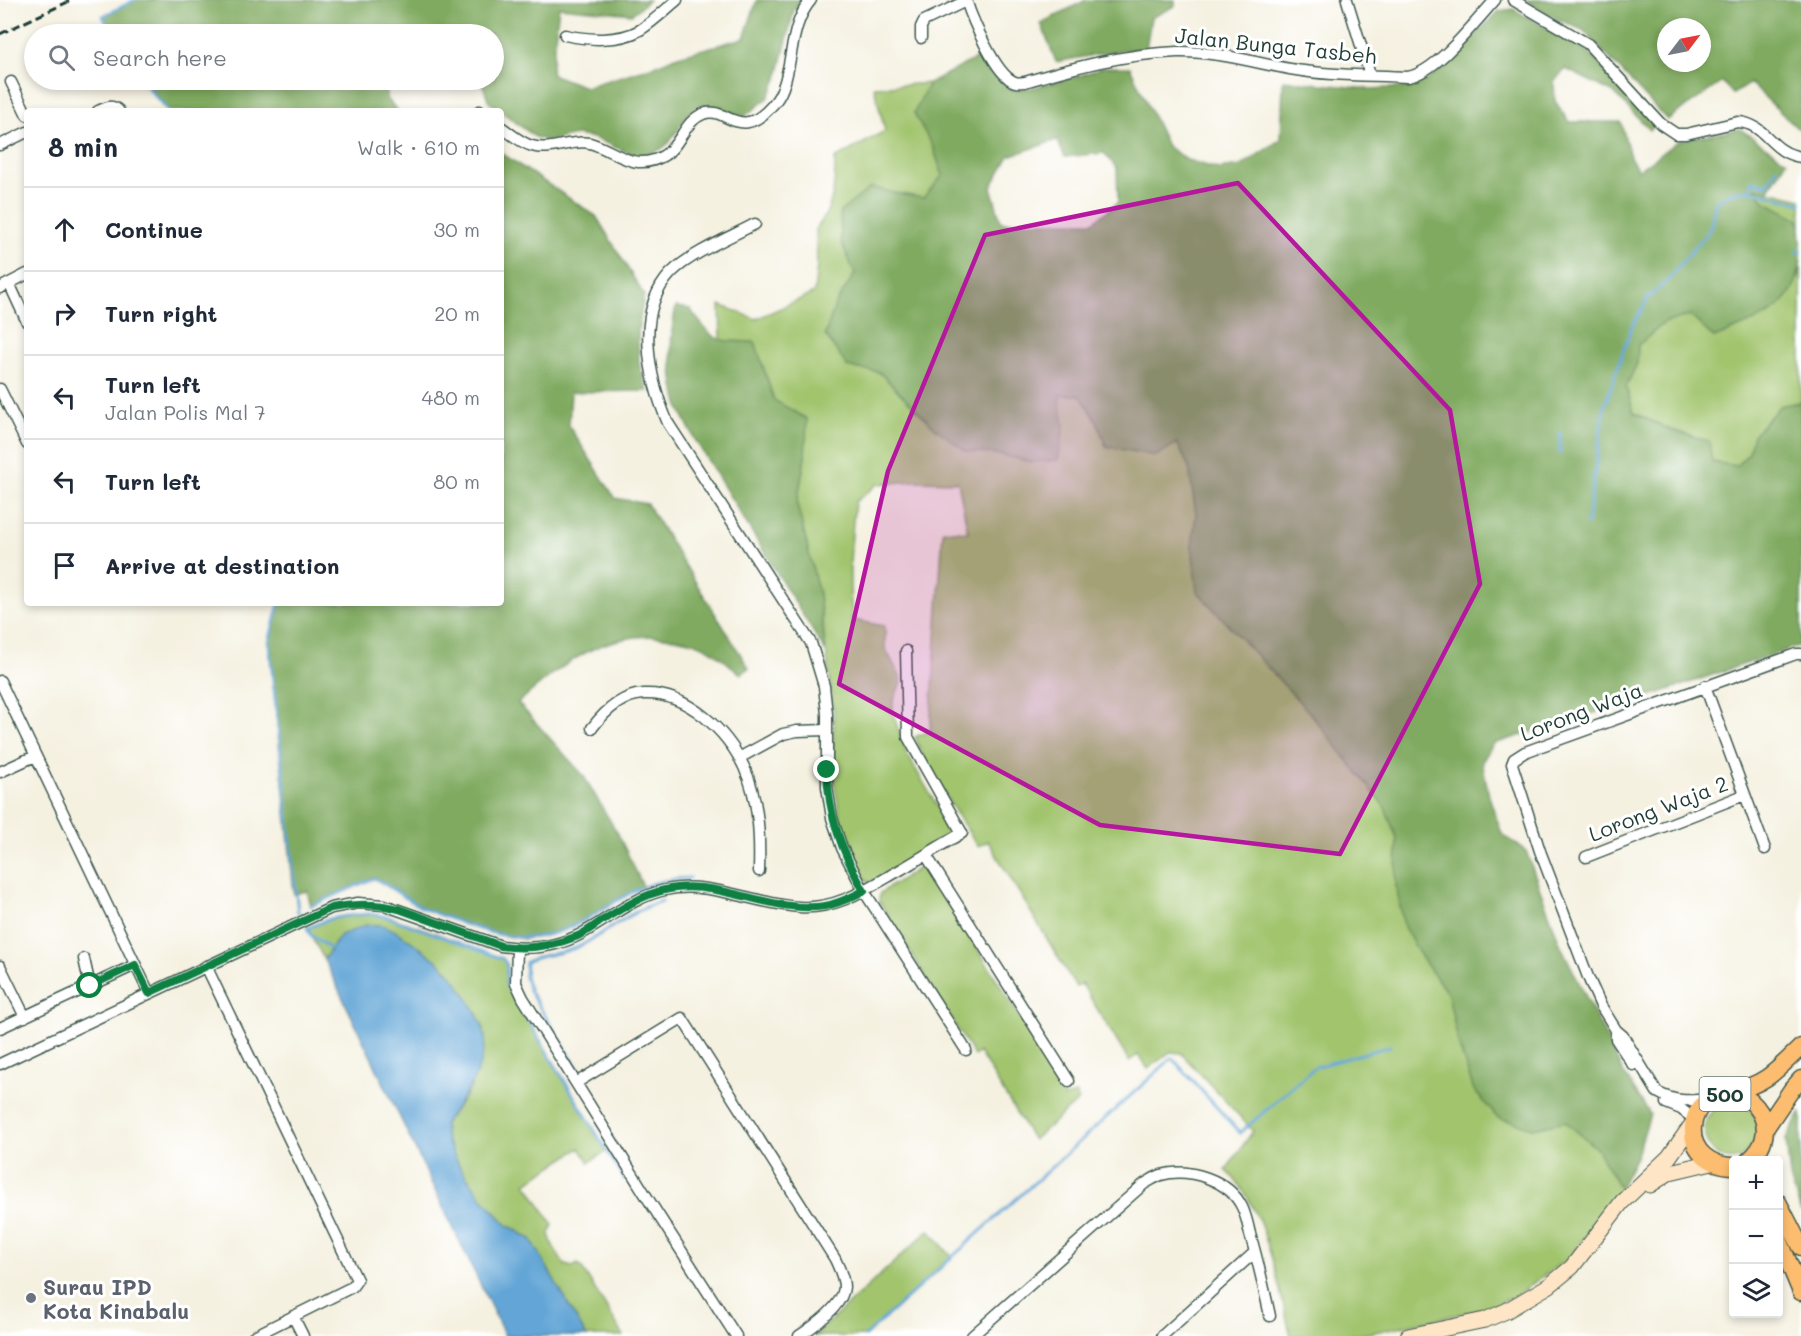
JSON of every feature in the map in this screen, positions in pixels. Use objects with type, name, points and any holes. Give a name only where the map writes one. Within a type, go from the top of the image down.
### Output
[{"type":"main road","name":"500","points":[[1721,1164],[1700,1152],[1696,1145],[1693,1131],[1699,1109],[1717,1096],[1751,1087],[1765,1079],[1778,1070],[1801,1047]]},
{"type":"main road","name":"500","points":[[1754,1156],[1759,1151],[1765,1134],[1792,1089],[1801,1079]]},
{"type":"main road","name":"500","points":[[1717,1096],[1739,1095],[1752,1102],[1762,1114],[1767,1156]]},
{"type":"main road","points":[[1783,1210],[1801,1247]]},
{"type":"main road","points":[[1783,1247],[1801,1292]]},
{"type":"street","points":[[565,35],[621,38],[640,30],[677,0]]},
{"type":"street","points":[[504,129],[531,146],[548,147],[577,142],[592,144],[620,158],[650,161],[663,156],[673,148],[694,119],[704,113],[713,113],[733,121],[748,123],[757,119],[776,101],[785,78],[797,23],[811,0]]},
{"type":"street","points":[[921,38],[921,27],[924,21],[966,0]]},
{"type":"street","name":"Jalan Bunga Tasbeh","points":[[966,0],[988,52],[999,68],[1016,83],[1089,63],[1128,56],[1178,52],[1226,55],[1291,69],[1408,77],[1419,75],[1440,58],[1495,0]]},
{"type":"street","points":[[1347,0],[1370,75]]},
{"type":"street","points":[[1513,0],[1535,15],[1561,27],[1588,44],[1662,124],[1676,134],[1746,122],[1755,126],[1782,150],[1801,158]]},
{"type":"street","points":[[10,82],[24,109]]},
{"type":"street","points":[[0,145],[24,133]]},
{"type":"street","points":[[755,224],[688,260],[664,282],[651,312],[649,340],[651,368],[658,397],[668,423],[811,643],[824,686],[827,787],[832,818],[842,848],[864,891],[966,1050]]},
{"type":"street","points":[[24,276],[5,285],[24,317]]},
{"type":"street","points":[[0,389],[24,438]]},
{"type":"street","points":[[0,1064],[331,908],[358,903],[384,905],[491,943],[517,948],[538,947],[579,935],[648,894],[675,888],[711,890],[799,907],[827,906],[864,891],[962,833],[908,737],[906,651]]},
{"type":"street","name":"Lorong Waja","points":[[1717,1096],[1681,1101],[1665,1097],[1657,1092],[1623,1036],[1616,1030],[1601,1006],[1568,927],[1512,764],[1514,759],[1525,752],[1705,686],[1801,654]]},
{"type":"street","points":[[0,681],[149,993]]},
{"type":"street","points":[[1705,686],[1765,849]]},
{"type":"street","points":[[592,728],[607,711],[626,699],[644,694],[663,696],[680,702],[708,720],[725,737],[739,758],[755,799],[759,829],[759,871]]},
{"type":"street","points":[[739,758],[783,734],[827,730]]},
{"type":"street","points":[[0,772],[35,756]]},
{"type":"street","name":"Lorong Waja 2","points":[[1586,857],[1744,795]]},
{"type":"street","points":[[926,855],[1069,1081]]},
{"type":"street","points":[[517,948],[516,983],[523,998],[736,1336]]},
{"type":"street","points":[[84,959],[90,986]]},
{"type":"street","points":[[0,1028],[135,965]]},
{"type":"street","points":[[0,966],[25,1017]]},
{"type":"street","points":[[206,966],[356,1276],[356,1283],[352,1287],[254,1336]]},
{"type":"street","points":[[576,1083],[682,1018],[820,1236],[842,1276],[842,1295],[837,1302],[821,1320],[799,1336]]},
{"type":"street","name":"Lorong Waja","points":[[1616,1030],[1616,1039],[1654,1098],[1681,1109],[1694,1121]]},
{"type":"street","points":[[1408,1336],[1485,1320],[1536,1294],[1572,1267],[1622,1202],[1669,1157],[1694,1121]]},
{"type":"street","points":[[1622,1202],[1670,1172],[1721,1164]]},
{"type":"street","points":[[972,1336],[1144,1184],[1159,1175],[1187,1173],[1201,1176],[1224,1188],[1234,1196],[1242,1208],[1256,1252],[1270,1316]]},
{"type":"street","points":[[1162,1336],[1256,1252]]},
{"type":"street","points":[[293,1316],[303,1336]]},
{"type":"highlighted area","points":[[1238,183],[1450,410],[1480,584],[1340,854],[1100,825],[839,684],[888,471],[985,235]]},
{"type":"green space","points":[[135,0],[649,0],[632,14],[559,7],[551,74],[585,87],[652,67],[678,56],[744,38],[757,0],[801,0],[794,10],[778,77],[768,98],[745,116],[701,105],[688,114],[669,143],[647,155],[636,156],[594,138],[576,135],[548,141],[535,137],[504,113],[504,108],[497,108],[489,102],[485,90],[504,90],[504,24],[107,24],[103,16]]},
{"type":"green space","points":[[1086,0],[1175,0],[1175,6],[1151,18],[1146,49],[1122,50],[1056,62],[1041,23]]},
{"type":"green space","points":[[1525,0],[1801,0],[1801,129],[1796,127],[1750,83],[1733,94],[1722,82],[1667,120],[1583,30],[1557,19]]},
{"type":"green space","points":[[1513,9],[1574,41],[1586,50],[1656,125],[1650,130],[1614,93],[1566,69],[1554,81],[1555,101],[1569,122],[1621,122],[1630,157],[1638,170],[1678,141],[1740,129],[1787,161],[1768,191],[1755,188],[1764,201],[1798,219],[1800,231],[1799,271],[1794,287],[1775,309],[1714,338],[1690,315],[1664,323],[1638,345],[1637,363],[1626,387],[1634,413],[1671,430],[1709,441],[1712,462],[1736,466],[1749,453],[1753,435],[1780,406],[1801,402],[1801,645],[1659,693],[1493,744],[1482,762],[1489,796],[1502,834],[1526,851],[1561,946],[1623,1072],[1650,1114],[1637,1155],[1620,1188],[1596,1148],[1565,1121],[1533,1128],[1497,1117],[1474,1090],[1459,1046],[1448,994],[1422,958],[1404,927],[1396,885],[1397,839],[1385,807],[1310,713],[1197,591],[1192,546],[1196,514],[1189,467],[1177,443],[1156,456],[1106,446],[1097,421],[1080,395],[1059,395],[1064,426],[1058,460],[1030,462],[1003,455],[966,451],[935,428],[879,372],[848,367],[825,335],[835,305],[855,274],[841,241],[840,212],[871,187],[923,198],[943,175],[933,147],[914,113],[929,83],[981,56],[997,77],[1012,89],[1031,88],[1076,77],[1103,67],[1130,67],[1167,146],[1187,160],[1218,169],[1241,166],[1281,139],[1283,80],[1370,89],[1407,87],[1427,80],[1446,65],[1499,11]],"holes":[[[1057,140],[1065,157],[1104,153],[1117,168],[1118,202],[1093,222],[1001,222],[991,187],[1009,156]]]},
{"type":"green space","points":[[929,83],[914,113],[933,147],[943,176],[923,198],[899,194],[841,241],[856,274],[835,305],[848,367],[879,372],[904,397],[1003,455],[1030,462],[1064,426],[1058,395],[1080,395],[1097,421],[1106,446],[1156,456],[1177,442],[1189,467],[1196,514],[1193,546],[1197,591],[1310,713],[1385,807],[1397,839],[1396,885],[1404,926],[1422,958],[1448,994],[1459,1046],[1474,1090],[1497,1117],[1533,1128],[1565,1121],[1596,1148],[1620,1188],[1569,1258],[1515,1296],[1488,1308],[1356,1336],[1291,1336],[1269,1248],[1261,1226],[1240,1186],[1226,1170],[1253,1131],[1181,1053],[1170,1052],[1148,1069],[1138,1055],[1129,1061],[1082,984],[1076,987],[988,841],[978,846],[936,780],[915,737],[930,731],[943,530],[968,532],[958,482],[915,481],[878,484],[855,502],[850,576],[853,620],[885,626],[885,648],[902,680],[893,702],[893,714],[907,754],[952,832],[871,883],[863,875],[841,821],[835,788],[834,713],[819,595],[797,504],[805,457],[774,400],[755,342],[721,341],[720,305],[756,319],[814,293],[817,265],[816,229],[830,205],[835,179],[835,159],[885,131],[874,87]]},
{"type":"green space","points":[[150,90],[385,90],[388,100],[395,108],[165,108]]},
{"type":"green space","points":[[504,155],[596,216],[644,295],[638,332],[639,364],[648,391],[571,392],[569,426],[615,498],[647,504],[749,668],[741,674],[712,651],[689,641],[664,637],[622,639],[602,645],[567,664],[518,703],[583,775],[618,834],[643,886],[570,928],[541,937],[523,939],[485,931],[422,908],[374,878],[311,906],[307,891],[294,894],[269,642],[278,606],[504,606]]},
{"type":"green space","points":[[1754,187],[1801,199],[1801,227],[1798,219],[1763,201]]},
{"type":"green space","points":[[1801,268],[1801,402],[1780,406],[1753,435],[1749,453],[1736,466],[1712,462],[1709,441],[1671,430],[1634,413],[1626,387],[1637,363],[1638,345],[1664,323],[1690,315],[1714,338],[1769,315],[1799,277]]},
{"type":"green space","points":[[676,307],[690,309],[716,338],[755,342],[774,400],[807,419],[805,457],[797,504],[819,595],[825,651],[694,438],[680,410],[671,354]]},
{"type":"green space","points":[[924,865],[1059,1080],[1057,1085],[1064,1097],[1076,1094],[1079,1100],[1033,1140],[979,1052],[974,1056],[879,901],[880,893]]},
{"type":"green space","points":[[369,914],[420,927],[503,959],[507,965],[506,984],[607,1151],[589,1162],[580,1148],[526,1183],[553,1225],[550,1235],[556,1251],[565,1265],[573,1267],[578,1264],[583,1270],[624,1336],[586,1336],[531,1239],[507,1225],[483,1199],[461,1169],[446,1139],[444,1124],[470,1090],[484,1028],[449,971],[421,948],[385,926],[341,935],[324,959],[307,928],[330,919]]},
{"type":"green space","points":[[1728,1103],[1742,1105],[1753,1112],[1759,1138],[1743,1156],[1729,1156],[1727,1159],[1710,1148],[1705,1128],[1708,1117],[1715,1109]]},
{"type":"green space","points":[[1801,1111],[1801,1212],[1790,1178],[1786,1139]]},
{"type":"green space","points":[[929,1230],[952,1257],[865,1336],[814,1336]]},
{"type":"water","points":[[366,925],[382,925],[390,928],[427,953],[448,971],[478,1016],[485,1036],[483,1055],[470,1086],[444,1124],[446,1139],[461,1169],[483,1199],[507,1225],[531,1239],[586,1336],[505,1336],[324,959],[341,935]]},
{"type":"waterway","points":[[107,24],[103,16],[135,0]]},
{"type":"waterway","points":[[150,90],[165,108]]},
{"type":"waterway","points":[[1748,190],[1752,181],[1767,185],[1778,167]]},
{"type":"waterway","points":[[1587,525],[1604,408],[1631,328],[1648,298],[1667,281],[1710,229],[1716,201],[1733,192],[1748,190],[1801,203]]},
{"type":"waterway","points":[[1797,251],[1801,252]]},
{"type":"waterway","points":[[1560,433],[1560,453]]},
{"type":"waterway","points":[[278,606],[269,642],[298,912]]},
{"type":"waterway","points":[[311,906],[374,878],[421,907],[477,928],[510,936],[540,936],[556,933],[572,926],[626,895],[649,885],[661,881],[690,878]]},
{"type":"waterway","points":[[582,1075],[530,992],[525,977],[526,962],[580,946],[630,916],[662,901]]},
{"type":"waterway","points":[[331,949],[311,935],[307,928],[330,919],[369,914],[388,917],[503,959],[507,965],[506,984],[624,1179]]},
{"type":"waterway","points":[[865,1336],[1172,1058],[1240,1133],[1315,1067],[1390,1046]]},
{"type":"waterway","points":[[590,1089],[598,1102]]},
{"type":"railway","points":[[0,34],[72,0]]},
{"type":"place","name":"Surau IPD Kota Kinabalu","points":[[31,1298]]},
{"type":"route","points":[[90,986],[135,965],[149,993],[331,908],[358,903],[399,909],[501,946],[517,948],[553,944],[579,935],[648,894],[675,888],[711,890],[799,907],[827,906],[841,902],[864,891],[836,833],[829,802],[827,770]]}]
